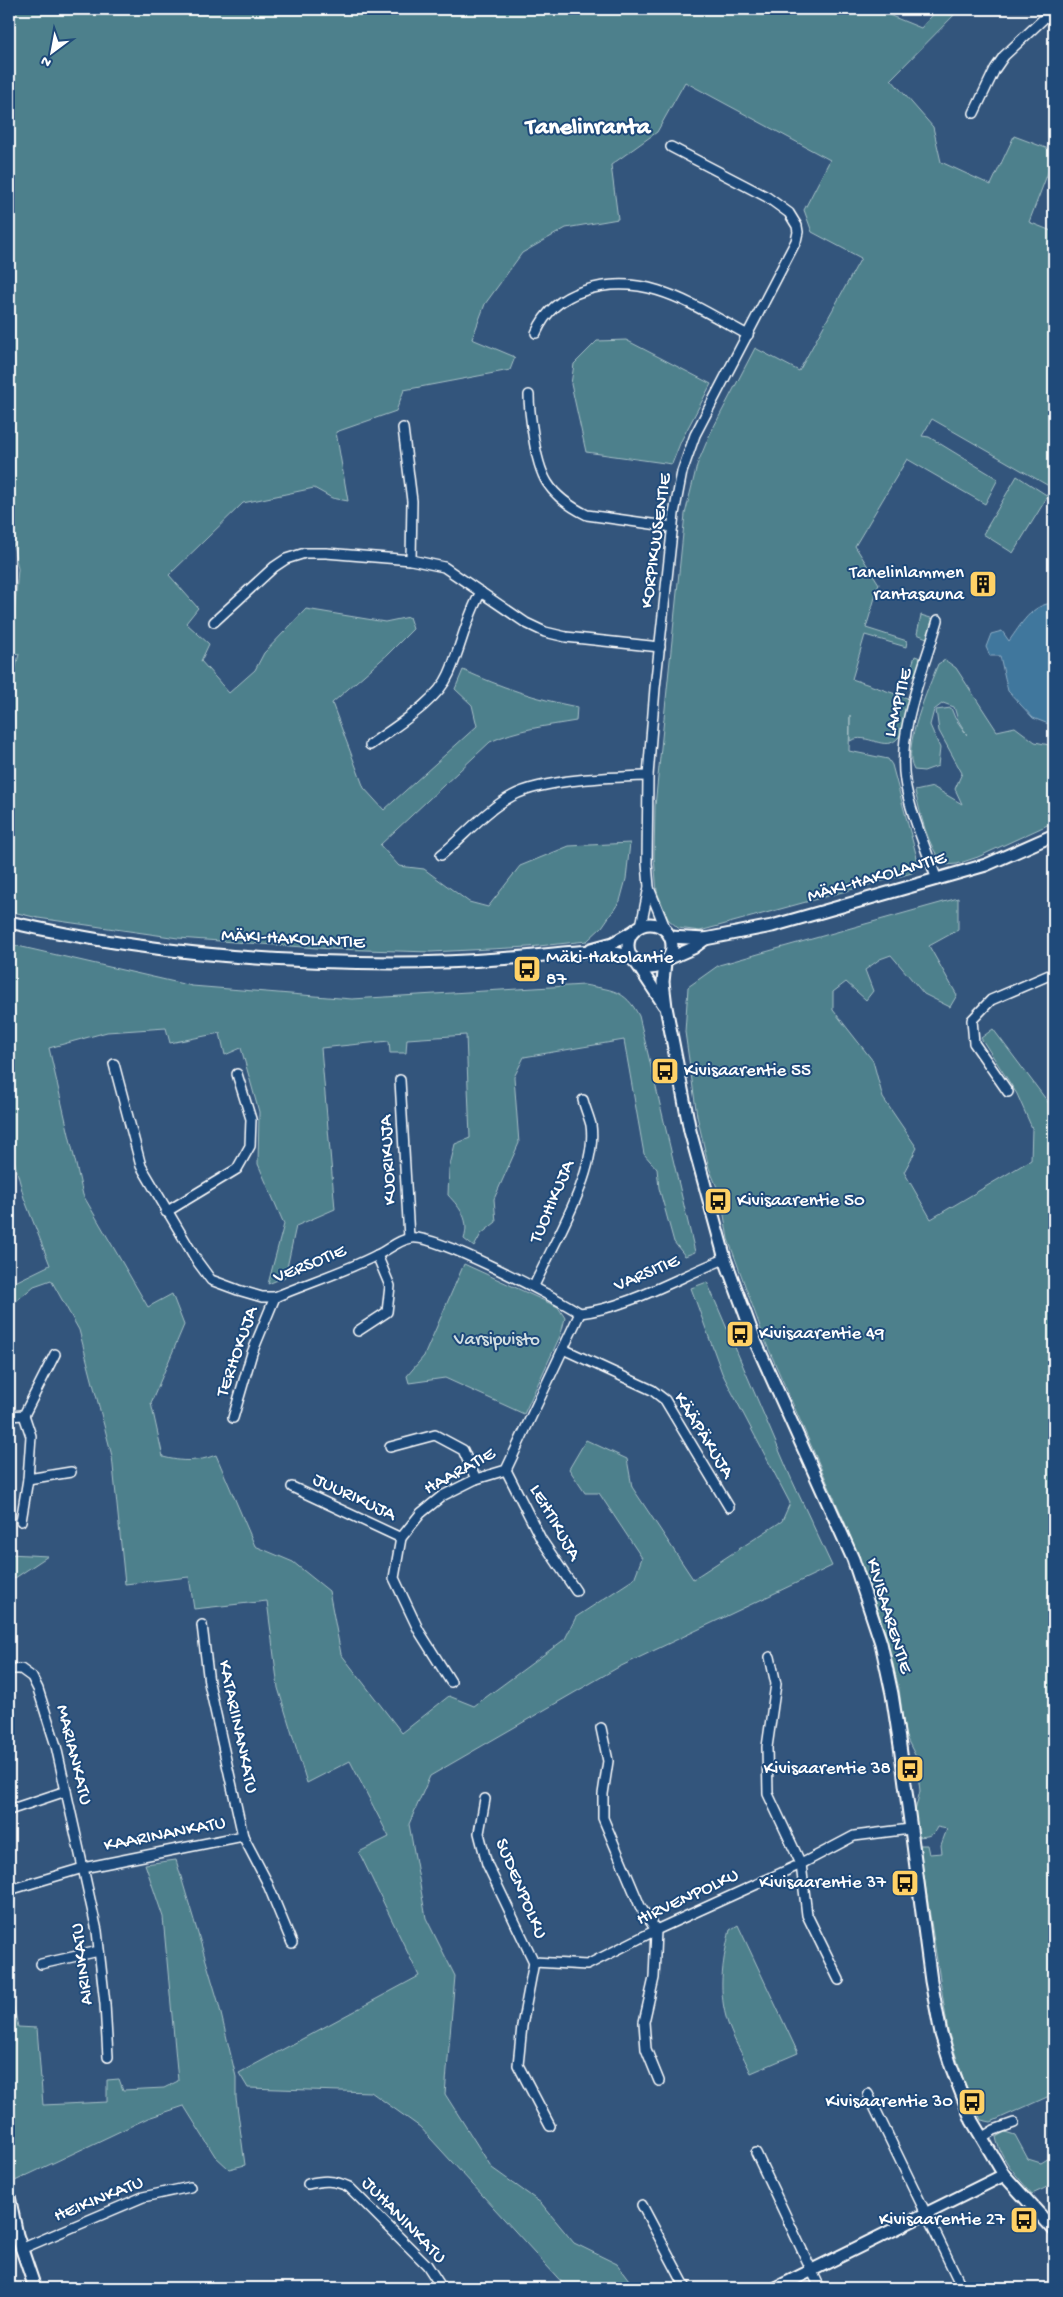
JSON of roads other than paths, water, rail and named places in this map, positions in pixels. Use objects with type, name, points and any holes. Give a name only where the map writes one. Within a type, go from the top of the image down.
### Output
[{"type":"street","points":[[974,112],[995,69],[1004,56],[1054,9]]},
{"type":"street","name":"KORPIKUUSENTIE","points":[[668,934],[649,888],[647,863],[648,776],[673,527],[682,472],[695,435],[796,241],[798,232],[797,226],[789,212],[767,197],[671,147]]},
{"type":"street","points":[[536,333],[548,313],[573,294],[611,284],[632,284],[653,288],[672,295],[748,335]]},
{"type":"street","points":[[529,395],[528,407],[540,471],[552,490],[576,509],[587,515],[673,527]]},
{"type":"street","points":[[403,428],[412,501],[410,560]]},
{"type":"street","points":[[214,622],[274,567],[286,559],[305,553],[410,560],[444,567],[526,622],[545,632],[566,637],[660,647]]},
{"type":"street","points":[[370,745],[421,707],[440,690],[449,676],[472,608],[481,592]]},
{"type":"street","name":"LAMPITIE","points":[[937,880],[905,782],[904,756],[906,733],[938,620]]},
{"type":"street","points":[[441,855],[493,809],[513,795],[557,784],[600,778],[648,776]]},
{"type":"street","name":"MÄKI-HAKOLANTIE","points":[[668,934],[705,939],[772,926],[986,865],[1054,834]]},
{"type":"street","name":"KORPIKUUSENTIE","points":[[638,928],[649,888]]},
{"type":"street","name":"MÄKI-HAKOLANTIE","points":[[9,922],[86,938],[146,946],[229,955],[313,961],[396,963],[486,960],[577,953],[617,953],[634,960]]},
{"type":"street","points":[[654,924],[668,934],[672,948],[667,961],[660,966],[647,968],[634,960],[629,943],[638,928],[654,924]]},
{"type":"street","name":"MÄKI-HAKOLANTIE","points":[[577,953],[613,943],[638,928]]},
{"type":"street","name":"MÄKI-HAKOLANTIE","points":[[667,961],[693,948],[705,939]]},
{"type":"street","name":"KIVISAARENTIE","points":[[634,960],[666,1008]]},
{"type":"street","name":"KIVISAARENTIE","points":[[667,961],[663,982],[666,1008],[697,1162],[725,1259],[756,1343],[853,1559],[881,1643],[892,1694],[931,1981],[941,2034],[960,2092],[981,2138],[1004,2175],[1054,2230]]},
{"type":"street","points":[[1008,1092],[974,1043],[972,1020],[991,1000],[1054,973]]},
{"type":"street","name":"VERSOTIE","points":[[114,1064],[141,1166],[166,1212],[211,1280],[262,1297],[275,1297],[377,1256],[409,1238]]},
{"type":"street","points":[[166,1212],[237,1169],[250,1146],[251,1120],[237,1074]]},
{"type":"street","name":"KUORIKUJA","points":[[400,1080],[409,1238]]},
{"type":"street","name":"TUOHIKUJA","points":[[534,1286],[587,1173],[591,1145],[591,1125],[582,1100]]},
{"type":"street","points":[[409,1238],[418,1238],[443,1246],[534,1286],[580,1313]]},
{"type":"street","points":[[358,1332],[387,1312],[390,1286],[377,1256]]},
{"type":"street","name":"VARSITIE","points":[[580,1313],[597,1311],[616,1305],[725,1259]]},
{"type":"street","name":"TERHOKUJA","points":[[233,1418],[252,1353],[275,1297]]},
{"type":"street","name":"HAARATIE","points":[[451,1682],[419,1631],[394,1578],[401,1538],[421,1513],[442,1496],[476,1479],[506,1470],[580,1313]]},
{"type":"street","name":"KÄÄPÄKUJA","points":[[563,1349],[652,1390],[665,1400],[729,1507]]},
{"type":"street","points":[[21,1522],[28,1479],[31,1436],[24,1415],[55,1354]]},
{"type":"street","points":[[9,1416],[24,1415]]},
{"type":"street","points":[[390,1447],[435,1434],[463,1450],[476,1479]]},
{"type":"street","name":"LEHTIKUJA","points":[[506,1470],[541,1539],[576,1591]]},
{"type":"street","points":[[28,1479],[71,1472]]},
{"type":"street","name":"JUURIKUJA","points":[[292,1487],[401,1538]]},
{"type":"street","name":"KATARIINANKATU","points":[[202,1625],[209,1683],[242,1836]]},
{"type":"street","points":[[770,1658],[776,1684],[768,1747],[768,1794],[801,1864],[807,1915],[839,1980]]},
{"type":"street","name":"MARIANKATU","points":[[9,1669],[21,1669],[32,1677],[38,1689],[56,1746],[83,1868]]},
{"type":"street","points":[[602,1728],[608,1761],[603,1794],[603,1818],[640,1906],[656,1930],[654,1978],[644,2022],[646,2049],[660,2081]]},
{"type":"street","points":[[9,1810],[66,1791]]},
{"type":"street","name":"SUDENPOLKU","points":[[485,1799],[479,1832],[487,1864],[534,1962]]},
{"type":"street","name":"HIRVENPOLKU","points":[[534,1962],[587,1965],[656,1930],[801,1864],[854,1836],[910,1829]]},
{"type":"street","name":"KAARINANKATU","points":[[9,1890],[83,1868],[242,1836],[266,1880],[292,1943]]},
{"type":"street","name":"AIRINKATU","points":[[83,1868],[97,1931],[105,2004],[108,2057]]},
{"type":"street","points":[[41,1964],[99,1951]]},
{"type":"street","points":[[534,1962],[522,2026],[518,2065],[550,2126]]},
{"type":"street","points":[[868,2094],[962,2288]]},
{"type":"street","points":[[981,2138],[994,2130],[1014,2123]]},
{"type":"street","points":[[756,2153],[820,2288]]},
{"type":"street","points":[[776,2288],[1004,2175]]},
{"type":"street","name":"JUHANINKATU","points":[[308,2184],[324,2180],[337,2182],[349,2187],[427,2265],[442,2288]]},
{"type":"street","name":"HEIKINKATU","points":[[21,2249],[143,2198],[190,2187]]},
{"type":"street","points":[[9,2196],[21,2249],[35,2288]]},
{"type":"street","points":[[642,2205],[686,2288]]},
{"type":"water","points":[[1054,603],[1054,726],[1033,718],[1008,691],[1000,656],[990,656],[986,647],[991,634],[1002,631],[1009,641],[1027,616],[1039,607]]},
{"type":"place","name":"Tanelinlammen rantasauna","points":[[983,584]]},
{"type":"place","name":"Mäki-Hakolantie 87","points":[[527,969]]},
{"type":"place","name":"Kivisaarentie 55","points":[[665,1071]]},
{"type":"place","name":"Kivisaarentie 50","points":[[718,1201]]},
{"type":"place","name":"Kivisaarentie 49","points":[[740,1334]]},
{"type":"place","name":"Kivisaarentie 38","points":[[910,1769]]},
{"type":"place","name":"Kivisaarentie 37","points":[[905,1883]]},
{"type":"place","name":"Kivisaarentie 30","points":[[972,2102]]},
{"type":"place","name":"Kivisaarentie 27","points":[[1024,2220]]},
{"type":"district","name":"Tanelinranta","points":[[588,128]]},
{"type":"park label","name":"Varsipuisto","points":[[497,1340]]}]
